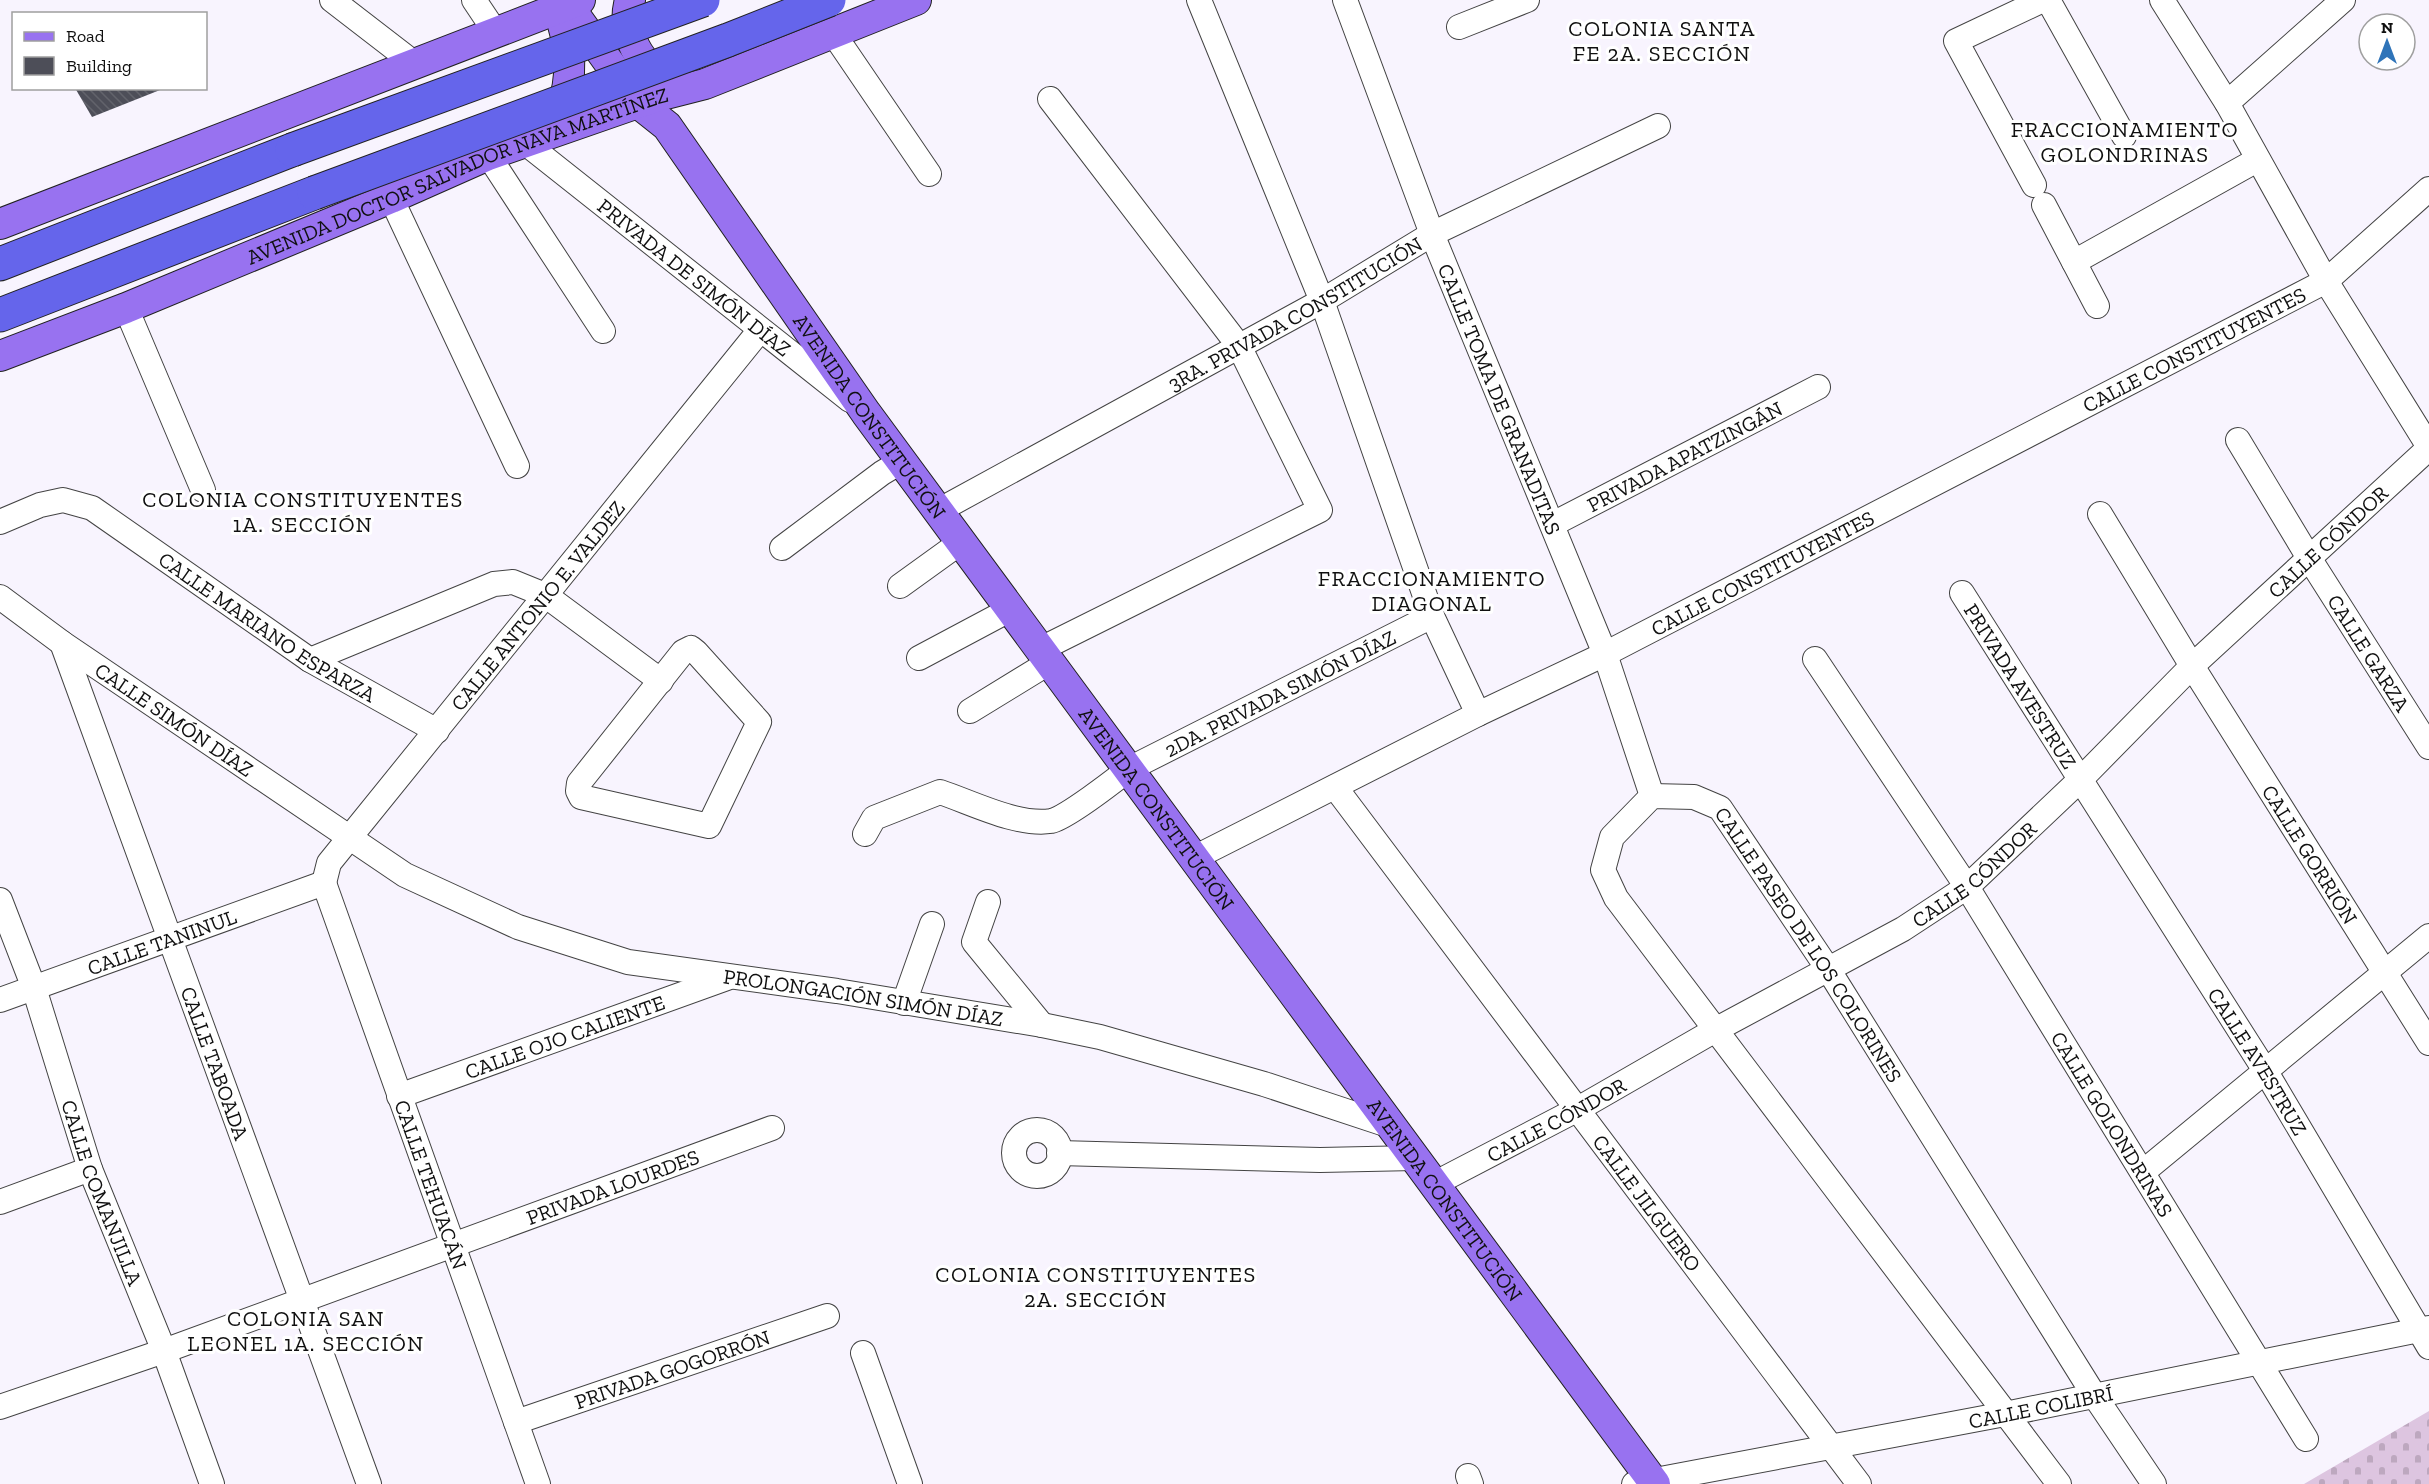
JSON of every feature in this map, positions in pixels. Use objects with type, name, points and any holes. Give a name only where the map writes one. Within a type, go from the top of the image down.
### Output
[{"type":"highway","points":[[0,264],[292,150],[704,0]]},
{"type":"highway","name":"AVENIDA DOCTOR SALVADOR NAVA MARTÍNEZ","points":[[0,315],[314,193],[728,40],[829,0]]},
{"type":"main road","points":[[630,0],[628,30],[635,49],[648,65],[664,76],[684,82],[705,84]]},
{"type":"main road","name":"AVENIDA DOCTOR SALVADOR NAVA MARTÍNEZ","points":[[0,356],[126,308],[391,198],[488,154],[648,100],[705,84],[916,0]]},
{"type":"main road","points":[[0,224],[496,33],[563,4],[570,55],[568,80],[561,111],[533,138]]},
{"type":"main road","name":"AVENIDA CONSTITUCIÓN","points":[[563,4],[648,100],[866,413],[1434,1184],[1647,1483]]},
{"type":"street","points":[[332,0],[415,64]]},
{"type":"street","points":[[474,0],[496,33]]},
{"type":"street","points":[[1198,0],[1322,301],[1432,616],[1478,714]]},
{"type":"street","name":"CALLE TOMA DE GRANADITAS","points":[[1345,0],[1432,234],[1605,654],[1652,796]]},
{"type":"street","points":[[1459,27],[1527,0]]},
{"type":"street","points":[[2043,0],[1956,42],[2097,306]]},
{"type":"street","points":[[2048,0],[2124,136]]},
{"type":"street","points":[[2162,0],[2228,104],[2326,281],[2429,447]]},
{"type":"street","points":[[2228,104],[2343,0]]},
{"type":"street","points":[[834,33],[929,174]]},
{"type":"street","points":[[970,711],[1045,656],[1320,510],[1239,346],[1050,99]]},
{"type":"street","name":"3RA. PRIVADA CONSTITUCIÓN","points":[[939,511],[1322,301],[1432,234],[1658,126]]},
{"type":"street","name":"PRIVADA DE SIMÓN DÍAZ","points":[[533,138],[760,330],[866,413]]},
{"type":"street","points":[[488,154],[603,331]]},
{"type":"street","points":[[2074,262],[2258,160]]},
{"type":"street","name":"CALLE CONSTITUYENTES","points":[[1194,858],[1478,714],[1605,654],[2326,281],[2429,189]]},
{"type":"street","points":[[391,198],[517,466]]},
{"type":"street","points":[[126,308],[203,489]]},
{"type":"street","name":"CALLE ANTONIO E. VALDEZ","points":[[324,884],[329,863],[760,330]]},
{"type":"street","name":"PRIVADA APATZINGÁN","points":[[1553,524],[1818,387]]},
{"type":"street","name":"CALLE GARZA","points":[[2238,440],[2309,558],[2429,747]]},
{"type":"street","name":"CALLE CÓNDOR","points":[[1434,1184],[1578,1109],[1716,1029],[1903,929],[1967,887],[2082,778],[2192,666],[2429,447]]},
{"type":"street","points":[[782,548],[882,473],[902,461]]},
{"type":"street","name":"CALLE MARIANO ESPARZA","points":[[0,522],[40,505],[63,500],[92,508],[310,660],[437,731]]},
{"type":"street","name":"CALLE GORRIÓN","points":[[2100,514],[2192,666],[2429,1043]]},
{"type":"street","points":[[900,586],[961,542]]},
{"type":"street","points":[[310,660],[494,584],[513,582],[545,595],[661,681]]},
{"type":"street","name":"PRIVADA AVESTRUZ","points":[[1962,593],[2082,778]]},
{"type":"street","name":"CALLE SIMÓN DÍAZ","points":[[0,597],[62,643],[350,839]]},
{"type":"street","points":[[919,658],[1011,609]]},
{"type":"street","name":"2DA. PRIVADA SIMÓN DÍAZ","points":[[865,834],[874,818],[940,792],[1024,821],[1054,821],[1101,791],[1129,769],[1432,616]]},
{"type":"street","name":"CALLE TABOADA","points":[[62,643],[369,1484]]},
{"type":"street","points":[[690,648],[759,722],[709,826],[581,797],[578,791],[579,783],[661,681],[684,652],[690,648]]},
{"type":"street","name":"CALLE GOLONDRINAS","points":[[1815,659],[1967,887],[2306,1439]]},
{"type":"street","name":"CALLE AVESTRUZ","points":[[2082,778],[2266,1072],[2426,1335]]},
{"type":"street","name":"CALLE JILGUERO","points":[[1335,787],[1858,1484]]},
{"type":"street","points":[[1652,796],[1612,837],[1603,870],[1616,898],[2059,1484]]},
{"type":"street","name":"CALLE PASEO DE LOS COLORINES","points":[[1652,796],[1694,797],[1720,808],[1828,969],[2094,1395],[2154,1484]]},
{"type":"street","name":"PROLONGACIÓN SIMÓN DÍAZ","points":[[350,839],[405,874],[518,927],[628,962],[837,991],[1042,1025],[1100,1037],[1264,1084],[1391,1126]]},
{"type":"street","name":"CALLE TANINUL","points":[[0,1000],[324,884]]},
{"type":"street","name":"CALLE TEHUACÁN","points":[[324,884],[538,1484]]},
{"type":"street","name":"CALLE COMANJILLA","points":[[0,900],[34,988],[90,1169],[164,1351],[212,1484]]},
{"type":"street","points":[[988,902],[974,942],[1042,1025]]},
{"type":"street","points":[[904,1003],[932,924]]},
{"type":"street","points":[[2143,1172],[2429,936]]},
{"type":"street","name":"CALLE OJO CALIENTE","points":[[399,1096],[729,977]]},
{"type":"street","name":"PRIVADA LOURDES","points":[[0,1407],[164,1351],[772,1128]]},
{"type":"street","points":[[1059,1153],[1320,1160],[1415,1158]]},
{"type":"street","points":[[0,1202],[90,1169]]},
{"type":"street","name":"PRIVADA GOGORRÓN","points":[[516,1422],[827,1316]]},
{"type":"street","name":"CALLE COLIBRÍ","points":[[1647,1483],[2005,1414],[2259,1361],[2426,1335]]},
{"type":"street","points":[[862,1353],[910,1484]]},
{"type":"green space","points":[[2429,1411],[2429,1484],[2304,1484]]},
{"type":"building","points":[[76,90],[160,90],[92,117]]},
{"type":"district","name":"COLONIA SANTA FE 2A. SECCIÓN","points":[[1662,40]]},
{"type":"district","name":"FRACCIONAMIENTO GOLONDRINAS","points":[[2125,142]]},
{"type":"district","name":"COLONIA CONSTITUYENTES 1A. SECCIÓN","points":[[303,512]]},
{"type":"district","name":"FRACCIONAMIENTO DIAGONAL","points":[[1432,590]]},
{"type":"district","name":"COLONIA CONSTITUYENTES 2A. SECCIÓN","points":[[1096,1286]]},
{"type":"district","name":"COLONIA SAN LEONEL 1A. SECCIÓN","points":[[306,1330]]}]
